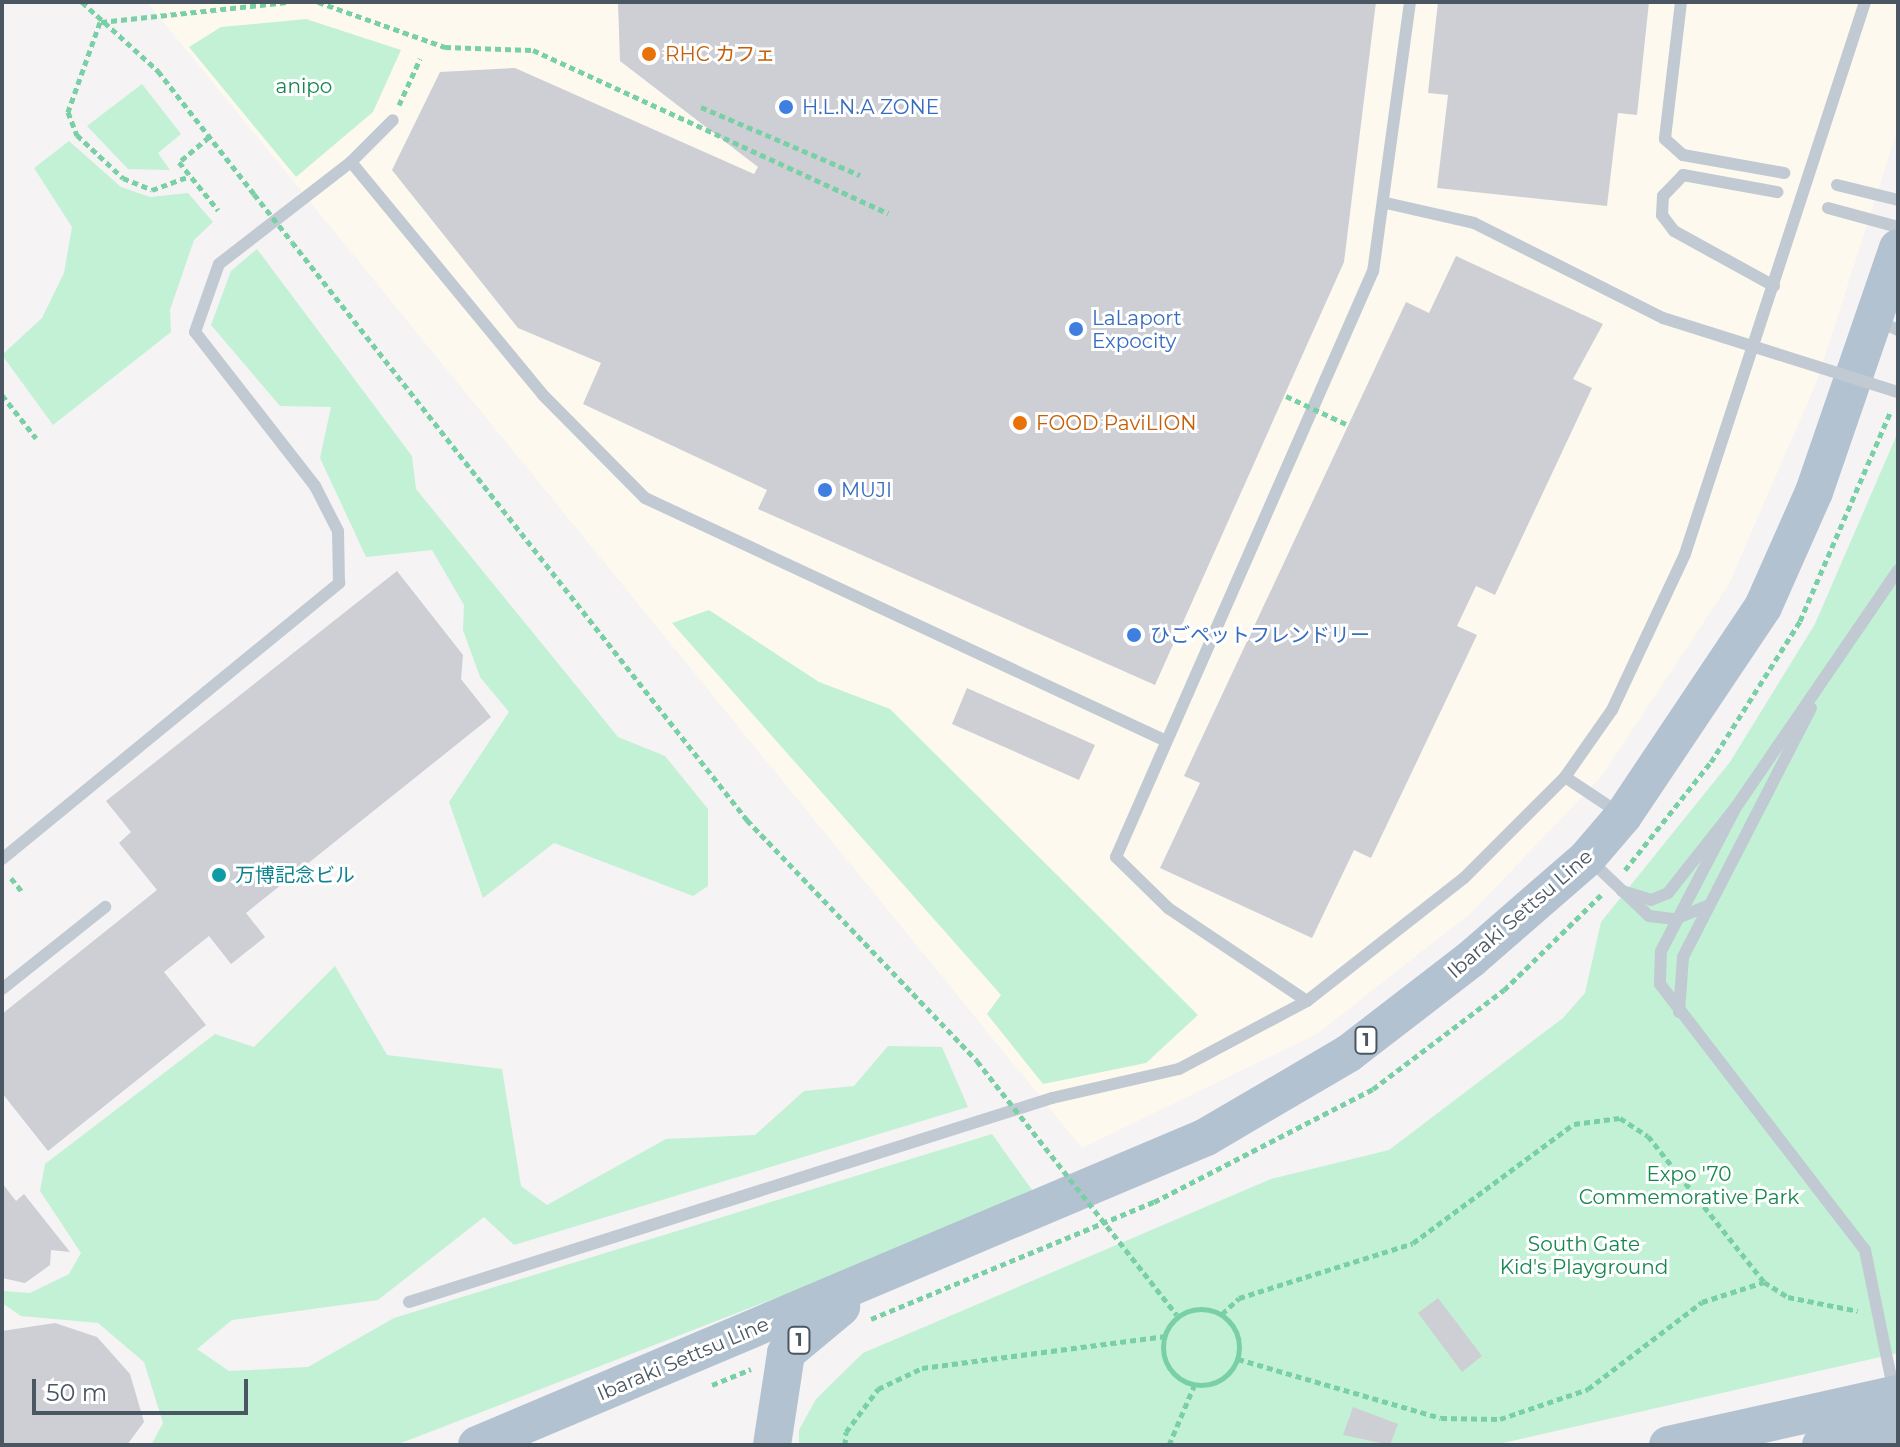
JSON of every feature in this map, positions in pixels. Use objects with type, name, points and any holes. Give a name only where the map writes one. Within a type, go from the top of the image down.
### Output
[{"type":"main road","name":"Ibaraki Settsu Line","points":[[477,1445],[1206,1137],[1323,1068],[1471,959],[1587,858],[1623,816],[1763,607],[1887,325],[1898,248]]},
{"type":"main road","name":"Ibaraki Settsu Line","points":[[772,1445],[786,1353],[889,1272]]},
{"type":"main road","points":[[1668,1445],[1897,1405]]},
{"type":"main road","points":[[1821,1445],[1897,1405]]},
{"type":"lane","points":[[1307,1001],[1168,908],[1116,857],[1373,271],[1386,203],[1410,2]]},
{"type":"lane","points":[[1681,2],[1665,139],[1683,155],[1784,173]]},
{"type":"lane","points":[[409,1302],[1052,1098],[1179,1069],[1307,1001],[1464,878],[1565,777],[1612,710],[1685,554],[1865,2]]},
{"type":"lane","points":[[2,859],[339,583],[338,531],[315,486],[195,332],[219,264],[351,162],[393,120]]},
{"type":"lane","points":[[351,162],[543,395],[645,498],[1166,741]]},
{"type":"lane","points":[[1774,286],[1674,231],[1662,215],[1663,196],[1683,175],[1777,192]]},
{"type":"lane","points":[[1837,185],[1898,200]]},
{"type":"lane","points":[[1386,203],[1474,223],[1663,318],[1898,392]]},
{"type":"lane","points":[[1828,208],[1898,227]]},
{"type":"lane","points":[[1622,891],[1651,900],[1668,893],[1736,807],[1898,570]]},
{"type":"lane","points":[[1679,1012],[1683,957],[1707,906],[1795,746],[1821,682]]},
{"type":"lane","points":[[1565,777],[1623,816]]},
{"type":"lane","points":[[1736,807],[1661,951],[1660,984],[1865,1250],[1881,1313],[1897,1405]]},
{"type":"lane","points":[[1587,858],[1649,916],[1675,919],[1707,906]]},
{"type":"lane","points":[[2,989],[105,907]]},
{"type":"path","points":[[82,2],[100,22],[158,71],[747,820],[977,1061],[1177,1315]]},
{"type":"path","points":[[100,22],[287,2]]},
{"type":"path","points":[[318,2],[445,47],[533,50],[888,213]]},
{"type":"path","points":[[100,22],[68,112],[77,135],[123,178],[152,190],[190,176]]},
{"type":"path","points":[[393,120],[420,59]]},
{"type":"path","points":[[700,109],[755,130],[859,178]]},
{"type":"path","points":[[209,137],[179,162],[218,210]]},
{"type":"path","points":[[2,395],[36,438]]},
{"type":"path","points":[[1286,396],[1348,425]]},
{"type":"path","points":[[11,878],[23,893]]},
{"type":"path","points":[[1222,1314],[1239,1298],[1413,1243],[1574,1124],[1620,1118],[1648,1136],[1764,1282],[1829,1308],[1881,1313]]},
{"type":"path","points":[[1238,1359],[1441,1418],[1500,1419],[1588,1389],[1702,1302],[1764,1282]]},
{"type":"path","points":[[1200,1308],[1222,1314],[1238,1334],[1238,1359],[1220,1381],[1194,1386],[1169,1367],[1164,1336],[1177,1315],[1200,1308]]},
{"type":"path","points":[[845,1445],[846,1432],[878,1389],[922,1368],[1164,1336]]},
{"type":"path","points":[[1169,1445],[1194,1386]]},
{"type":"shaded area","points":[[147,2],[1898,2],[1898,128],[1817,381],[1729,584],[1601,777],[1472,912],[1317,1034],[1082,1148]]},
{"type":"green space","name":"anipo","points":[[306,19],[401,50],[373,112],[296,177],[189,47],[221,27]]},
{"type":"green space","points":[[142,84],[181,134],[158,153],[170,170],[128,169],[87,126]]},
{"type":"green space","points":[[69,141],[121,187],[150,197],[188,193],[213,222],[194,240],[170,310],[171,332],[53,425],[2,355],[42,318],[64,273],[72,227],[34,168]]},
{"type":"green space","points":[[257,249],[412,456],[416,489],[618,737],[665,756],[708,809],[708,886],[693,896],[554,843],[483,898],[449,802],[509,712],[480,677],[463,630],[464,605],[432,550],[366,557],[320,458],[331,407],[280,406],[211,325],[231,271]]},
{"type":"green space","name":"Expo '70 Commemorative Park","points":[[1898,432],[1898,1353],[1494,1445],[799,1445],[799,1430],[816,1399],[863,1353],[1271,1179],[1389,1150],[1563,1018],[1585,993],[1601,922],[1730,762],[1815,624]]},
{"type":"green space","points":[[709,610],[819,682],[890,709],[1198,1015],[1146,1063],[1043,1084],[987,1014],[1001,995],[672,623]]},
{"type":"green space","points":[[335,966],[387,1055],[502,1069],[521,1186],[547,1205],[666,1139],[755,1135],[804,1091],[854,1086],[888,1046],[942,1047],[968,1107],[514,1245],[484,1217],[378,1300],[232,1320],[197,1349],[229,1371],[308,1367],[394,1318],[992,1134],[1037,1197],[396,1445],[151,1445],[163,1423],[144,1362],[98,1323],[21,1316],[2,1303],[2,1291],[30,1293],[69,1274],[81,1253],[40,1191],[45,1164],[215,1034],[254,1047]]},
{"type":"building","name":"LaLaport Expocity","points":[[618,2],[1376,2],[1344,262],[1155,685],[758,509],[767,490],[583,404],[601,363],[518,328],[392,170],[440,72],[515,68],[754,174],[758,167],[620,61]]},
{"type":"building","points":[[1438,2],[1649,2],[1637,115],[1618,113],[1607,206],[1437,188],[1448,95],[1428,93]]},
{"type":"building","points":[[1456,256],[1603,324],[1573,379],[1592,388],[1495,595],[1476,586],[1457,626],[1477,635],[1371,858],[1354,850],[1312,938],[1160,868],[1200,783],[1184,776],[1406,302],[1429,313]]},
{"type":"building","name":"万博記念ビル","points":[[397,571],[463,655],[461,679],[491,717],[246,913],[265,937],[231,964],[209,936],[164,972],[206,1025],[48,1151],[2,1093],[2,1014],[157,890],[119,843],[131,832],[106,801]]},
{"type":"building","points":[[967,688],[1095,745],[1079,780],[952,724]]},
{"type":"building","points":[[2,1183],[16,1201],[24,1194],[70,1252],[51,1250],[50,1265],[25,1283],[2,1278]]},
{"type":"building","points":[[1438,1298],[1482,1356],[1462,1372],[1418,1313]]},
{"type":"building","points":[[55,1323],[97,1337],[130,1374],[144,1422],[127,1445],[2,1445],[2,1331]]},
{"type":"building","points":[[1353,1407],[1398,1424],[1390,1445],[1343,1435]]},
{"type":"place","name":"RHC カフェ","points":[[649,54]]},
{"type":"place","name":"H.L.N.A ZONE","points":[[786,107]]},
{"type":"place","name":"LaLaport Expocity","points":[[1076,329]]},
{"type":"place","name":"FOOD PaviLION","points":[[1020,423]]},
{"type":"place","name":"MUJI","points":[[825,490]]},
{"type":"place","name":"ひごペットフレンドリー","points":[[1134,635]]},
{"type":"place","name":"万博記念ビル","points":[[219,875]]},
{"type":"park label","name":"South Gate Kid's Playground","points":[[1584,1256]]}]
